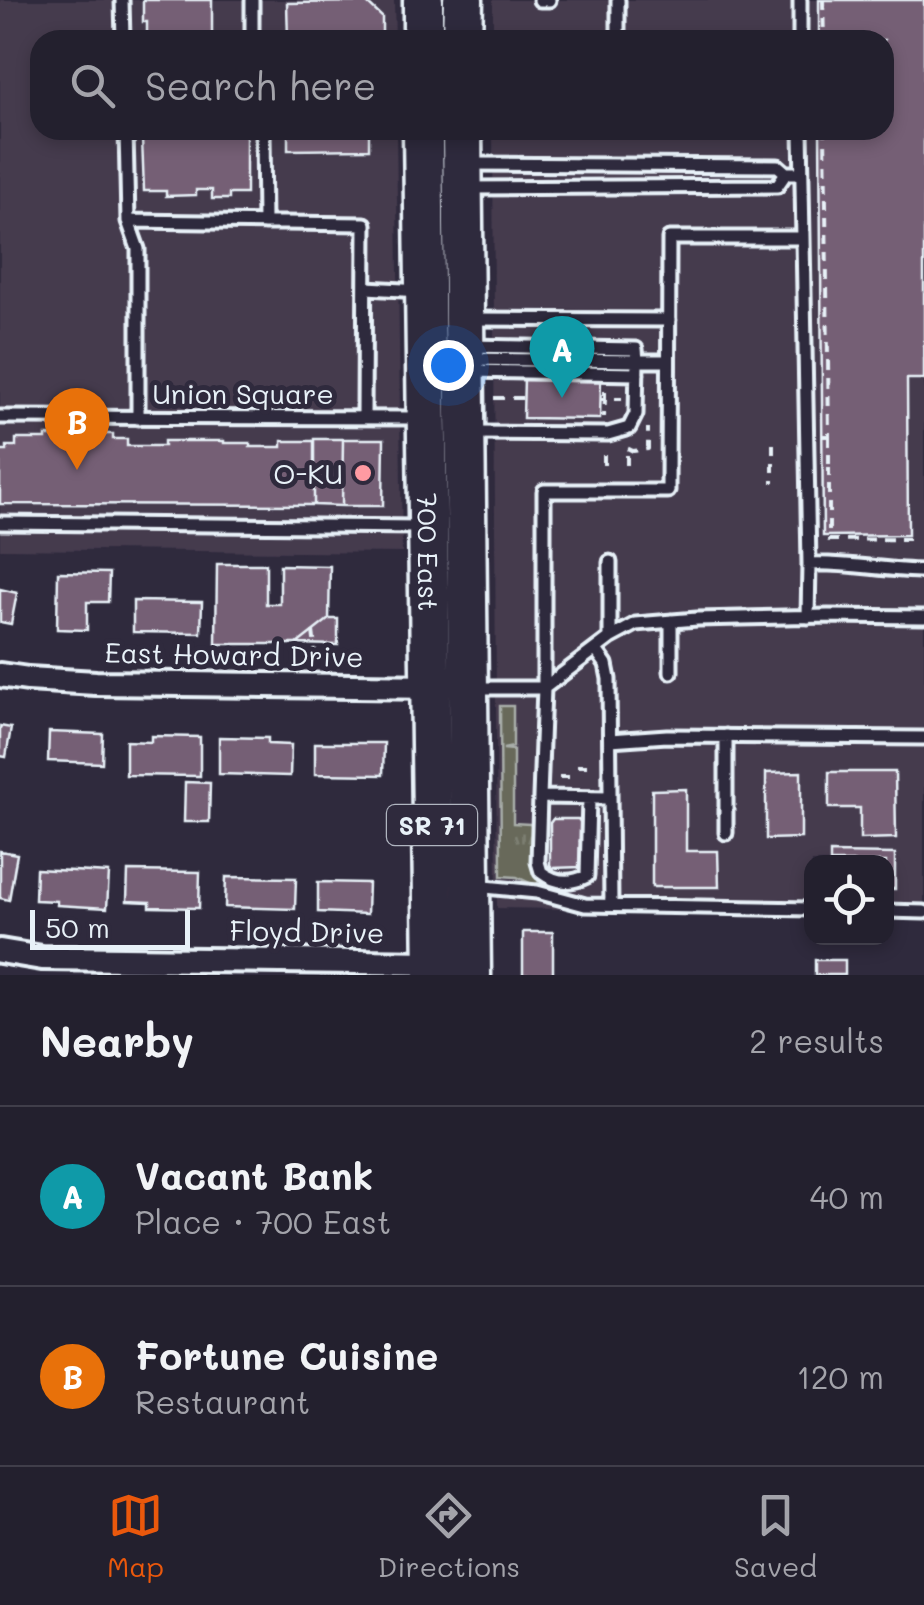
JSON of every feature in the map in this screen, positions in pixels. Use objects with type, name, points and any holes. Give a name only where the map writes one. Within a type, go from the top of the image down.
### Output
[{"type":"main road","points":[[423,0],[423,30]]},
{"type":"main road","points":[[462,0],[462,30]]},
{"type":"main road","name":"700 East","points":[[424,140],[434,969]]},
{"type":"main road","name":"700 East","points":[[462,160],[471,975]]},
{"type":"street","name":"East Howard Drive","points":[[0,674],[96,683],[351,680],[468,688]]},
{"type":"street","name":"Floyd Drive","points":[[0,951],[42,958],[434,969]]},
{"type":"lane","points":[[122,0],[123,30]]},
{"type":"lane","points":[[252,0],[252,30]]},
{"type":"lane","points":[[540,0],[549,0]]},
{"type":"lane","points":[[618,0],[618,30]]},
{"type":"lane","points":[[800,0],[800,30]]},
{"type":"lane","points":[[126,140],[128,221],[138,250],[138,418]]},
{"type":"lane","points":[[263,140],[264,223]]},
{"type":"lane","points":[[801,140],[808,616]]},
{"type":"lane","points":[[462,160],[778,166],[786,173],[801,173]]},
{"type":"lane","points":[[462,160],[777,186],[786,173]]},
{"type":"lane","points":[[128,221],[366,224],[364,418]]},
{"type":"lane","points":[[588,798],[587,876],[558,881],[548,878],[538,862],[544,688],[544,490],[668,491],[668,238],[802,238]]},
{"type":"lane","points":[[366,288],[424,290],[464,337],[540,360]]},
{"type":"lane","points":[[464,337],[668,320]]},
{"type":"lane","points":[[464,337],[636,368]]},
{"type":"lane","points":[[464,337],[636,349],[636,414],[630,428],[608,434],[466,433]]},
{"type":"lane","points":[[564,360],[636,368],[668,361]]},
{"type":"lane","name":"Union Square","points":[[0,417],[426,418]]},
{"type":"lane","points":[[0,523],[429,528]]},
{"type":"lane","points":[[610,562],[610,638]]},
{"type":"lane","points":[[809,564],[924,570]]},
{"type":"lane","points":[[468,688],[544,688],[610,638],[636,624],[808,616],[924,617]]},
{"type":"lane","points":[[671,621],[671,672]]},
{"type":"lane","points":[[596,650],[606,664],[609,679],[611,905]]},
{"type":"lane","points":[[610,740],[668,736],[924,738]]},
{"type":"lane","points":[[726,736],[726,833]]},
{"type":"lane","points":[[540,797],[610,798]]},
{"type":"lane","points":[[556,897],[558,881]]},
{"type":"lane","points":[[470,885],[503,887],[585,904],[804,909]]},
{"type":"lane","points":[[894,911],[924,912]]},
{"type":"path","points":[[824,0],[824,30]]},
{"type":"path","points":[[825,140],[829,540],[909,538]]},
{"type":"path","points":[[494,398],[523,398]]},
{"type":"path","points":[[604,426],[603,399],[627,399]]},
{"type":"path","points":[[818,436],[829,436]]},
{"type":"path","points":[[773,444],[773,483]]},
{"type":"path","points":[[604,447],[604,464]]},
{"type":"path","points":[[627,448],[627,465]]},
{"type":"path","points":[[820,467],[829,467]]},
{"type":"path","points":[[313,631],[317,665]]},
{"type":"path","points":[[577,766],[596,766]]},
{"type":"path","points":[[559,777],[576,777]]},
{"type":"shaded area","points":[[0,0],[394,0],[395,30],[30,30],[30,140],[396,140],[402,553],[0,549]]},
{"type":"shaded area","points":[[493,0],[924,0],[924,915],[894,914],[894,855],[804,855],[804,913],[497,908],[493,140],[894,140],[894,30],[493,30]]},
{"type":"green space","points":[[500,706],[513,706],[513,747],[503,749],[513,750],[513,823],[533,827],[534,871],[539,881],[536,886],[517,877],[501,876]]},
{"type":"building","points":[[143,0],[212,0],[212,30],[147,30],[147,22],[143,22]]},
{"type":"building","points":[[819,0],[924,0],[924,379],[907,379],[908,535],[823,536],[820,140],[894,140],[894,30],[819,30]]},
{"type":"building","points":[[366,2],[382,17],[382,30],[288,30],[287,3]]},
{"type":"building","points":[[142,140],[246,140],[246,194],[212,199],[212,190],[166,196],[166,191],[144,191]]},
{"type":"building","points":[[288,140],[369,140],[369,149],[288,150]]},
{"type":"building","points":[[541,335],[565,336],[563,378],[540,378]]},
{"type":"building","points":[[524,377],[601,379],[600,419],[523,418]]},
{"type":"building","points":[[66,431],[106,431],[113,434],[113,439],[127,439],[127,446],[164,446],[164,441],[224,441],[250,443],[250,447],[282,447],[282,441],[314,441],[314,505],[0,504],[0,451],[16,446],[16,439],[66,436]]},
{"type":"building","points":[[314,439],[343,439],[342,506],[314,505]]},
{"type":"building","name":"O-KU","points":[[343,439],[384,439],[383,506],[342,506]]},
{"type":"building","points":[[217,564],[266,564],[266,604],[280,604],[280,565],[330,566],[329,619],[297,644],[216,644]]},
{"type":"building","points":[[58,572],[109,573],[108,602],[87,602],[87,630],[57,629]]},
{"type":"building","points":[[0,589],[17,593],[11,624],[0,622]]},
{"type":"building","points":[[133,601],[202,602],[201,633],[133,632]]},
{"type":"building","points":[[329,619],[338,619],[338,645],[297,644]]},
{"type":"building","points":[[0,726],[11,728],[6,757],[0,756]]},
{"type":"building","points":[[49,732],[103,734],[102,763],[48,761]]},
{"type":"building","points":[[151,736],[200,737],[200,776],[126,775],[126,741],[151,742]]},
{"type":"building","points":[[219,737],[268,738],[268,744],[291,745],[290,776],[219,774]]},
{"type":"building","points":[[315,743],[384,743],[383,775],[315,774]]},
{"type":"building","points":[[801,772],[801,838],[766,839],[766,773]]},
{"type":"building","points":[[829,772],[895,772],[896,838],[860,839],[860,808],[829,808]]},
{"type":"building","points":[[185,782],[210,783],[209,822],[184,822]]},
{"type":"building","points":[[686,789],[686,851],[718,851],[719,887],[652,887],[652,790]]},
{"type":"building","points":[[553,819],[578,819],[581,823],[583,866],[550,866]]},
{"type":"building","points":[[0,851],[17,854],[9,900],[0,898]]},
{"type":"building","points":[[895,854],[895,889],[894,855],[830,855]]},
{"type":"building","points":[[36,869],[109,873],[107,908],[35,900]]},
{"type":"building","points":[[128,871],[200,872],[199,908],[150,907],[150,902],[127,901]]},
{"type":"building","points":[[226,877],[296,878],[295,909],[225,907]]},
{"type":"building","points":[[318,882],[368,883],[367,914],[318,912]]},
{"type":"building","points":[[523,932],[553,932],[553,975],[523,975]]},
{"type":"building","points":[[815,960],[845,960],[845,975],[815,975]]},
{"type":"place","name":"Vacant Bank","points":[[562,398]]},
{"type":"place","name":"Fortune Cuisine","points":[[77,470]]},
{"type":"place","name":"O-KU","points":[[363,473]]}]
